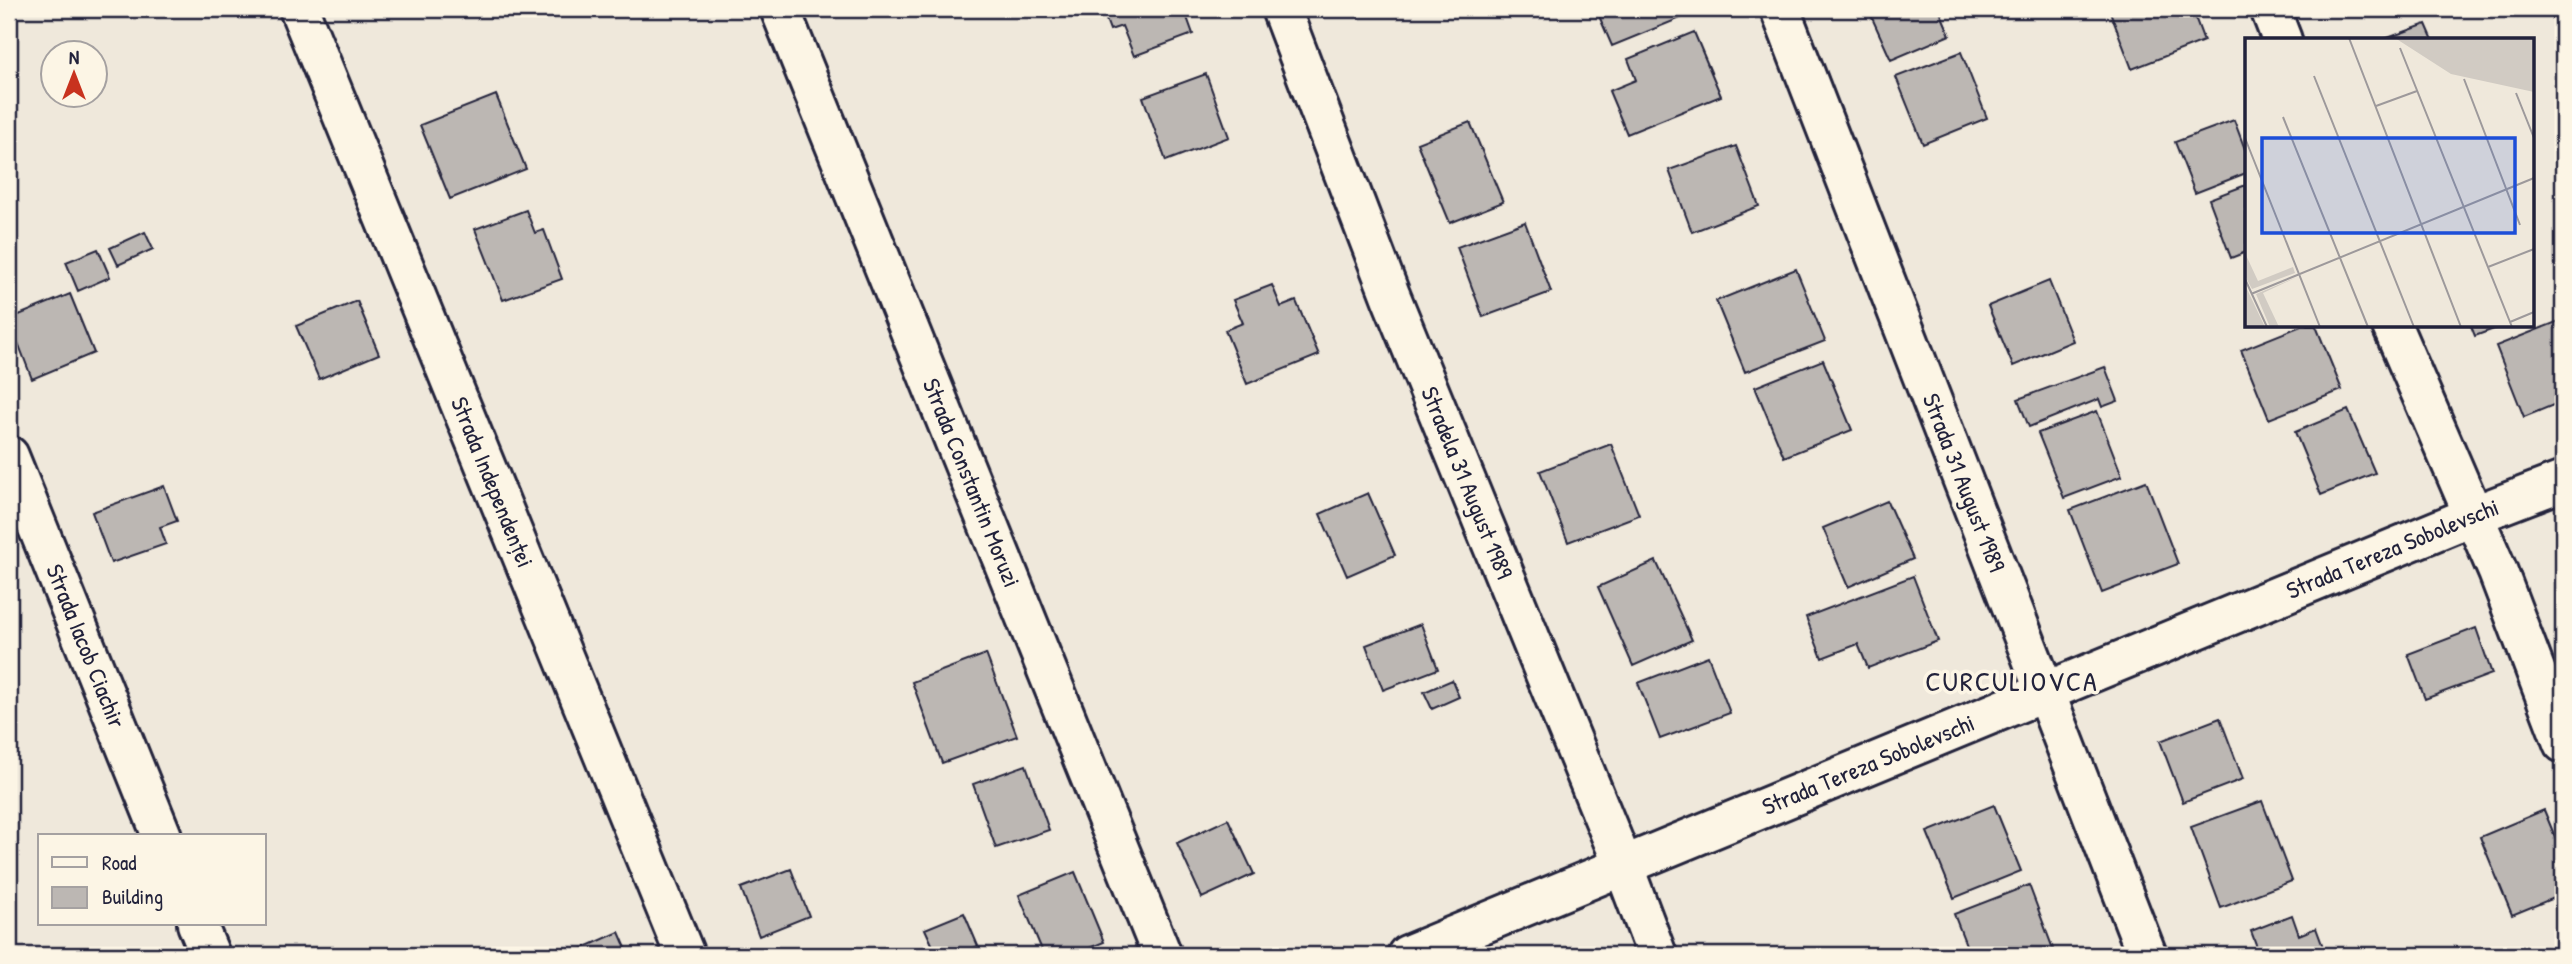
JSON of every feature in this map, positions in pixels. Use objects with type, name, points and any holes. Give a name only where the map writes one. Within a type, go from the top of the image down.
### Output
[{"type":"street","name":"Strada Independenței","points":[[299,9],[685,955]]},
{"type":"street","name":"Strada Constantin Moruzi","points":[[780,9],[1162,955]]},
{"type":"street","name":"Stradela 31 August 1989","points":[[1281,9],[1391,297],[1623,865],[1657,955]]},
{"type":"street","name":"Strada 31 August 1989","points":[[1780,9],[2147,955]]},
{"type":"street","points":[[2270,9],[2281,38]]},
{"type":"street","points":[[2392,327],[2498,572],[2563,743]]},
{"type":"street","name":"Strada Iacob Ciachir","points":[[9,456],[161,834]]},
{"type":"street","name":"Strada Tereza Sobolevschi","points":[[1407,955],[2472,516],[2563,481]]},
{"type":"street","points":[[198,926],[210,955]]},
{"type":"building","points":[[1102,9],[1184,9],[1193,34],[1134,56],[1122,26],[1110,30]]},
{"type":"building","points":[[1596,9],[1686,9],[1688,15],[1612,46]]},
{"type":"building","points":[[1868,9],[1939,9],[1950,35],[1891,60]]},
{"type":"building","points":[[2109,9],[2192,9],[2204,41],[2132,69]]},
{"type":"building","points":[[2426,24],[2432,38],[2388,38]]},
{"type":"building","points":[[1694,32],[1721,96],[1627,134],[1609,91],[1636,80],[1628,59]]},
{"type":"building","points":[[1961,52],[1987,118],[1923,144],[1896,77]]},
{"type":"building","points":[[1206,74],[1229,137],[1166,161],[1143,97]]},
{"type":"building","points":[[496,95],[526,169],[450,199],[420,125]]},
{"type":"building","points":[[2234,120],[2245,149],[2245,173],[2195,193],[2175,142]]},
{"type":"building","points":[[1470,122],[1503,202],[1450,223],[1417,143]]},
{"type":"building","points":[[1736,146],[1759,206],[1692,232],[1669,170]]},
{"type":"building","points":[[2245,185],[2245,252],[2231,258],[2209,199]]},
{"type":"building","points":[[526,210],[535,233],[544,230],[562,279],[503,300],[475,229]]},
{"type":"building","points":[[1525,222],[1551,292],[1483,317],[1457,247]]},
{"type":"building","points":[[145,232],[153,249],[118,265],[110,248]]},
{"type":"building","points":[[98,249],[110,277],[78,291],[66,262]]},
{"type":"building","points":[[1796,269],[1825,341],[1745,372],[1716,301]]},
{"type":"building","points":[[2049,281],[2073,341],[2013,366],[1988,306]]},
{"type":"building","points":[[1272,285],[1281,307],[1296,301],[1319,355],[1247,384],[1225,330],[1243,323],[1233,300]]},
{"type":"building","points":[[70,294],[94,353],[32,379],[9,319]]},
{"type":"building","points":[[357,301],[379,354],[319,379],[296,326]]},
{"type":"building","points":[[2559,321],[2563,333],[2563,401],[2524,417],[2496,346]]},
{"type":"building","points":[[2298,327],[2316,327],[2342,390],[2269,419],[2241,350]]},
{"type":"building","points":[[2471,327],[2499,327],[2475,336]]},
{"type":"building","points":[[1823,360],[1852,430],[1784,457],[1755,387]]},
{"type":"building","points":[[2105,367],[2118,401],[2102,407],[2099,399],[2029,427],[2018,399]]},
{"type":"building","points":[[2348,410],[2375,473],[2321,495],[2295,432]]},
{"type":"building","points":[[2097,411],[2122,476],[2064,498],[2038,433]]},
{"type":"building","points":[[1611,444],[1639,515],[1568,542],[1540,471]]},
{"type":"building","points":[[2146,481],[2178,564],[2102,593],[2070,510]]},
{"type":"building","points":[[164,486],[177,521],[160,527],[166,544],[111,563],[92,512]]},
{"type":"building","points":[[1368,493],[1395,555],[1347,576],[1320,514]]},
{"type":"building","points":[[1887,501],[1913,559],[1848,587],[1823,528]]},
{"type":"building","points":[[1656,561],[1692,640],[1633,666],[1598,587]]},
{"type":"building","points":[[1913,576],[1938,641],[1868,668],[1858,644],[1822,658],[1806,617]]},
{"type":"building","points":[[1421,624],[1438,669],[1383,690],[1366,645]]},
{"type":"building","points":[[2476,628],[2492,674],[2425,699],[2408,654]]},
{"type":"building","points":[[986,654],[1017,736],[942,763],[912,682]]},
{"type":"building","points":[[1708,656],[1730,713],[1660,739],[1638,683]]},
{"type":"building","points":[[1452,680],[1459,697],[1432,709],[1424,692]]},
{"type":"building","points":[[2220,718],[2243,779],[2183,802],[2160,741]]},
{"type":"building","points":[[1026,765],[1049,830],[996,848],[973,784]]},
{"type":"building","points":[[2262,801],[2292,881],[2221,908],[2191,827]]},
{"type":"building","points":[[1994,805],[2021,871],[1954,898],[1927,832]]},
{"type":"building","points":[[2544,810],[2563,856],[2563,894],[2512,915],[2480,837]]},
{"type":"building","points":[[1228,819],[1254,874],[1202,898],[1177,843]]},
{"type":"building","points":[[791,869],[809,916],[759,936],[741,888]]},
{"type":"building","points":[[1075,872],[1104,942],[1072,955],[1044,955],[1019,895]]},
{"type":"building","points":[[2029,885],[2053,949],[2036,955],[1970,955],[1954,914]]},
{"type":"building","points":[[964,913],[978,946],[958,955],[937,955],[925,929]]},
{"type":"building","points":[[2292,915],[2299,935],[2316,928],[2326,955],[2260,955],[2251,931]]},
{"type":"building","points":[[619,932],[629,955],[572,953]]},
{"type":"district","name":"CURCULIOVCA","points":[[2012,681]]}]
